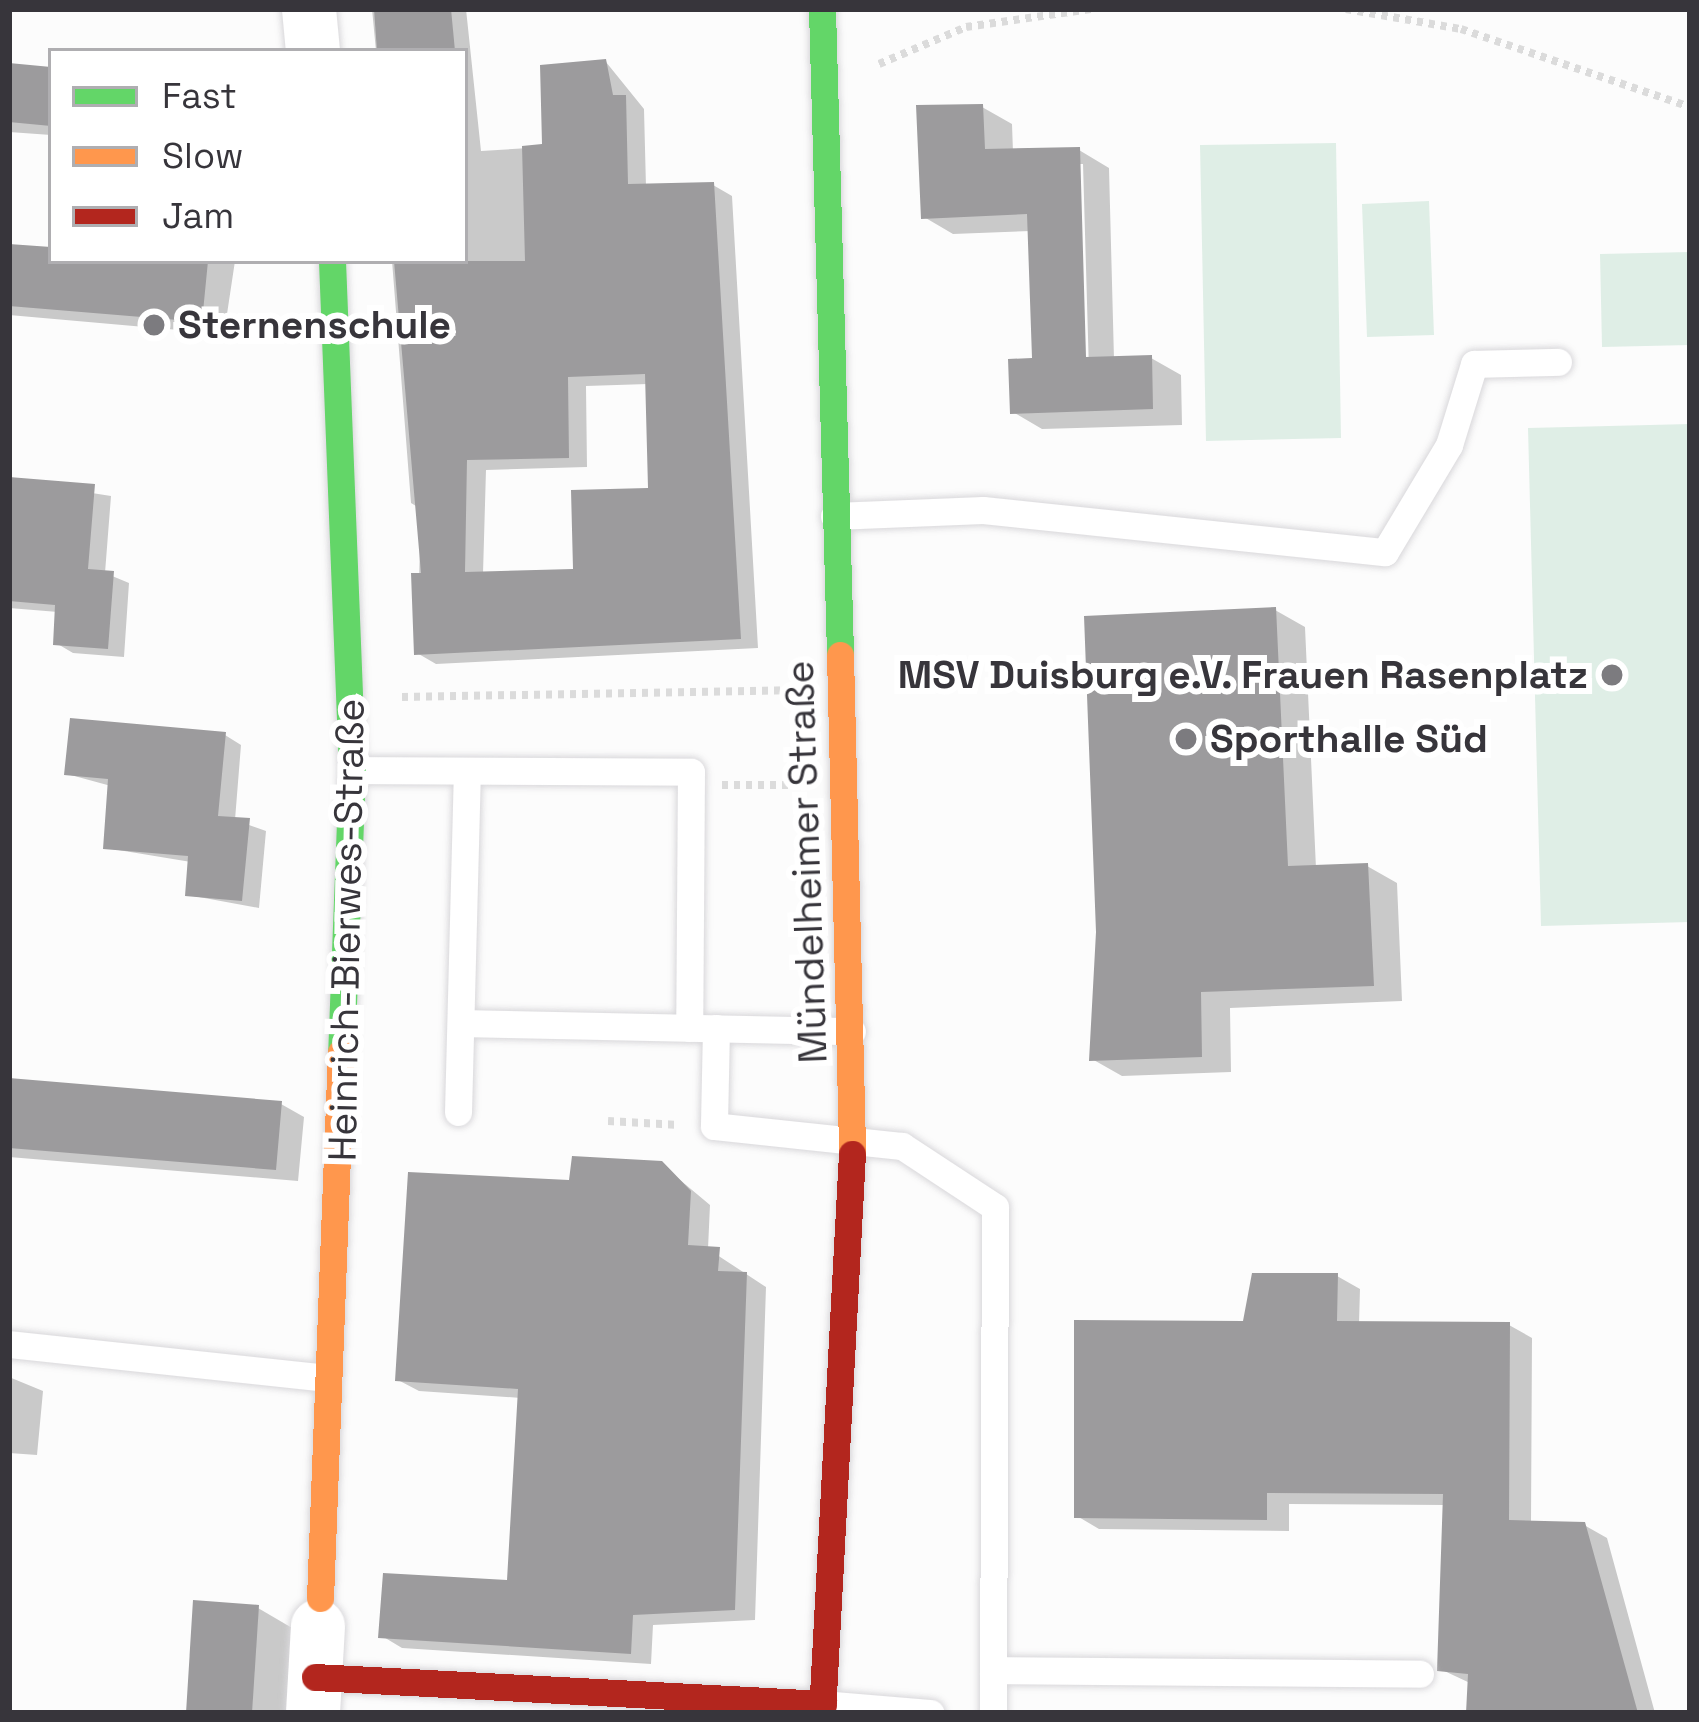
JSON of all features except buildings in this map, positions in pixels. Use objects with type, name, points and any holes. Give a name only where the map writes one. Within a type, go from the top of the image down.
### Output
[{"type":"street","points":[[309,9],[313,48]]},
{"type":"street","name":"Mündelheimer Straße","points":[[822,9],[853,1134],[823,1709]]},
{"type":"street","name":"Heinrich-Bierwes-Straße","points":[[317,1653],[332,1378],[352,770],[332,264]]},
{"type":"street","points":[[317,1653],[510,1700],[823,1709]]},
{"type":"lane","points":[[834,516],[983,510],[1385,552],[1449,445],[1474,364],[1558,362]]},
{"type":"lane","points":[[352,770],[692,772],[702,1028],[714,1126],[853,1134],[902,1146],[995,1207],[993,1713]]},
{"type":"lane","points":[[458,1112],[467,771]]},
{"type":"lane","points":[[461,1024],[852,1031]]},
{"type":"lane","points":[[9,1344],[332,1378]]},
{"type":"lane","points":[[993,1670],[1420,1674]]},
{"type":"lane","points":[[823,1709],[931,1713]]},
{"type":"path","points":[[824,71],[865,70],[965,27],[1091,9]]},
{"type":"path","points":[[1346,9],[1460,29],[1690,107]]},
{"type":"path","points":[[352,698],[842,688]]},
{"type":"path","points":[[691,785],[846,784]]},
{"type":"path","points":[[608,1121],[714,1126]]},
{"type":"shaded area","points":[[1336,143],[1341,438],[1206,441],[1200,145]]},
{"type":"shaded area","points":[[1429,201],[1434,335],[1367,337],[1362,204]]},
{"type":"shaded area","points":[[1690,252],[1690,345],[1602,347],[1600,254]]},
{"type":"shaded area","name":"MSV Duisburg e.V. Frauen Rasenplatz","points":[[1690,424],[1690,922],[1541,926],[1528,428]]},
{"type":"traffic: fast","points":[[822,9],[840,655]]},
{"type":"traffic: fast","points":[[332,264],[352,770],[341,1052]]},
{"type":"traffic: slow","points":[[840,655],[852,1154]]},
{"type":"traffic: slow","points":[[320,1598],[341,1052]]},
{"type":"traffic: jam","points":[[822,1713],[852,1154]]},
{"type":"traffic: jam","points":[[315,1677],[823,1704]]},
{"type":"place","name":"Sternenschule","points":[[154,325]]},
{"type":"place","name":"MSV Duisburg e.V. Frauen Rasenplatz","points":[[1612,675]]},
{"type":"place","name":"Sporthalle Süd","points":[[1186,739]]}]
